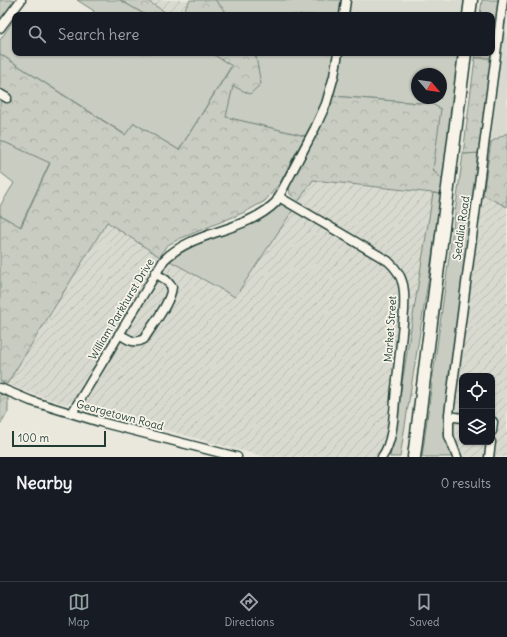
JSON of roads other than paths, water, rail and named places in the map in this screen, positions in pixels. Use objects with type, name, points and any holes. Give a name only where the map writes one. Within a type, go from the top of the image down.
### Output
[{"type":"highway","points":[[469,12],[471,0]]},
{"type":"highway","points":[[414,457],[465,56]]},
{"type":"street","points":[[0,28],[21,0]]},
{"type":"street","points":[[344,12],[346,0]]},
{"type":"street","name":"Sedalia Road","points":[[457,457],[449,436],[448,416],[503,0]]},
{"type":"street","name":"William Parkhurst Drive","points":[[72,414],[155,273],[170,253],[196,239],[247,221],[267,211],[279,197],[326,104],[334,76],[337,56]]},
{"type":"street","name":"Market Street","points":[[279,197],[388,261],[395,267],[402,279],[404,311],[391,431],[388,448],[382,457]]},
{"type":"street","points":[[119,334],[134,342],[139,342],[144,339],[166,304],[172,286],[155,273]]},
{"type":"street","name":"Georgetown Road","points":[[0,388],[18,396],[72,414],[237,457]]},
{"type":"street","points":[[448,416],[459,418]]},
{"type":"street","points":[[489,457],[491,445]]}]
